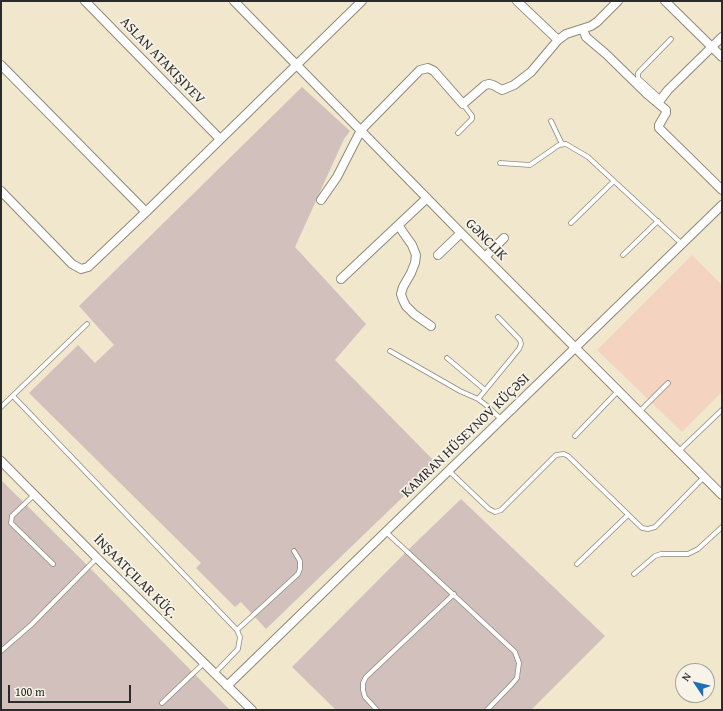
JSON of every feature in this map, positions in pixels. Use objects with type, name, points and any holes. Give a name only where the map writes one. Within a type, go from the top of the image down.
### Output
[{"type":"street","name":"ASLAN ATAKIŞIYEV","points":[[85,1],[220,140]]},
{"type":"street","name":"GƏNCLIK","points":[[234,1],[362,130],[461,233],[722,495]]},
{"type":"street","points":[[1,191],[72,264],[81,269],[88,267],[362,1]]},
{"type":"street","points":[[517,1],[558,40]]},
{"type":"street","points":[[321,200],[337,177],[362,130],[420,70],[428,68],[434,71],[463,104],[485,85],[493,85],[502,90],[514,85],[531,72],[558,40],[566,34],[591,26],[598,22],[618,1]]},
{"type":"street","points":[[665,1],[722,57]]},
{"type":"street","points":[[583,29],[586,37],[606,54],[647,94],[660,101],[666,110],[666,113],[659,125],[659,128],[722,190]]},
{"type":"street","points":[[660,101],[722,37]]},
{"type":"street","points":[[1,65],[146,212]]},
{"type":"street","points":[[341,278],[428,198]]},
{"type":"street","name":"KAMRAN HÜSEYNOV KÜÇƏSI","points":[[227,686],[722,205]]},
{"type":"street","points":[[398,225],[412,245],[416,255],[411,273],[403,287],[401,294],[402,300],[406,306],[431,326]]},
{"type":"street","points":[[438,255],[461,233]]},
{"type":"street","points":[[485,257],[504,238]]},
{"type":"street","points":[[1,461],[97,558],[252,710]]},
{"type":"lane","points":[[660,101],[638,78],[638,73],[671,39]]},
{"type":"lane","points":[[458,133],[472,119],[472,116],[463,104]]},
{"type":"lane","points":[[551,121],[562,144]]},
{"type":"lane","points":[[500,163],[530,165],[562,144],[566,144],[584,153],[682,244]]},
{"type":"lane","points":[[571,223],[614,181]]},
{"type":"lane","points":[[623,255],[658,221]]},
{"type":"lane","points":[[478,399],[519,349],[521,344],[520,340],[498,317]]},
{"type":"lane","points":[[1,407],[87,324]]},
{"type":"lane","points":[[390,351],[460,391],[478,399],[502,420]]},
{"type":"lane","points":[[447,358],[485,390]]},
{"type":"lane","points":[[639,412],[668,383]]},
{"type":"lane","points":[[576,436],[618,390]]},
{"type":"lane","points":[[13,396],[237,630],[240,637],[238,649],[215,673]]},
{"type":"lane","points":[[679,451],[722,410]]},
{"type":"lane","points":[[449,471],[489,509],[495,512],[501,510],[556,455],[564,454],[568,456],[642,528],[648,529],[655,527],[704,477]]},
{"type":"lane","points":[[34,495],[12,516],[11,523],[53,564]]},
{"type":"lane","points":[[577,564],[628,515]]},
{"type":"lane","points":[[634,574],[655,556],[661,554],[688,554],[698,549],[722,527]]},
{"type":"lane","points":[[386,532],[515,652],[519,663],[517,678],[487,710]]},
{"type":"lane","points":[[237,630],[298,574],[300,562],[294,551]]},
{"type":"lane","points":[[1,651],[97,558]]},
{"type":"lane","points":[[377,710],[366,697],[363,690],[363,683],[366,677],[454,594]]},
{"type":"lane","points":[[162,703],[204,663]]},
{"type":"shaded area","points":[[302,87],[350,131],[344,139],[295,247],[366,324],[335,360],[437,464],[266,629],[241,602],[235,607],[196,568],[201,563],[29,393],[78,345],[95,363],[114,345],[79,306]]},
{"type":"shaded area","points":[[692,255],[722,285],[722,392],[682,432],[597,350]]},
{"type":"shaded area","points":[[1,480],[80,558],[230,710],[1,710]]},
{"type":"shaded area","points":[[461,499],[605,636],[531,710],[336,710],[292,667]]}]
